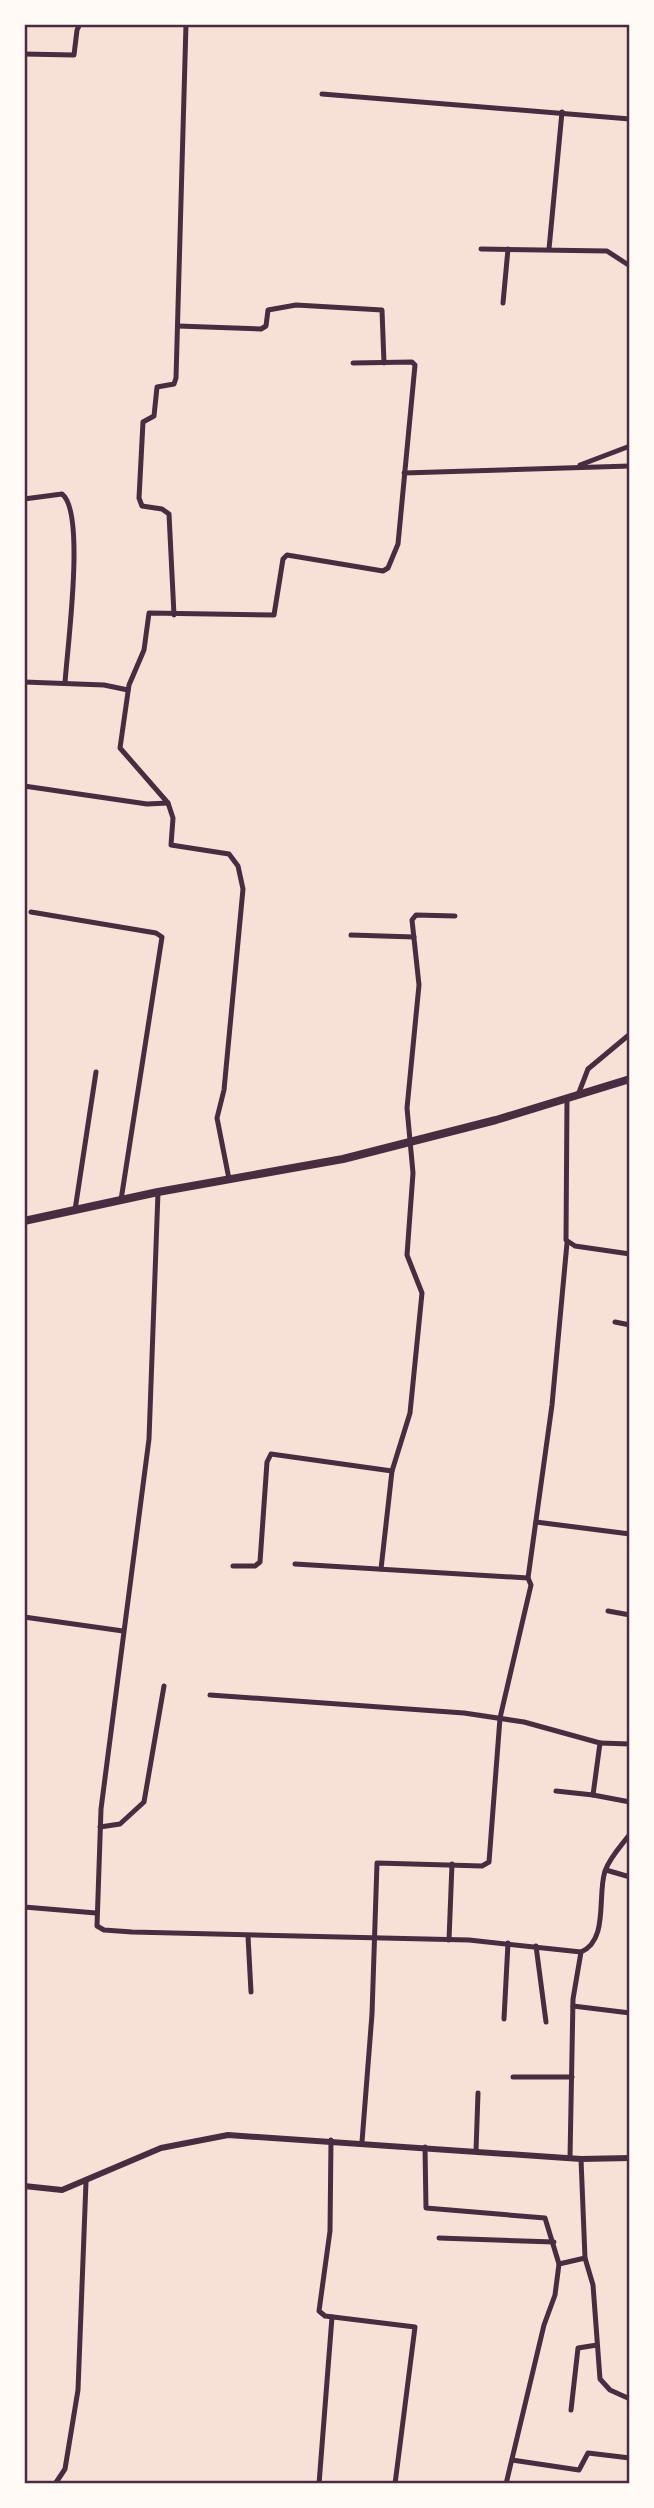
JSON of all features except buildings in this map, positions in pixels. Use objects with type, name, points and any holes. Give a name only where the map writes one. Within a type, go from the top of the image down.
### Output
[{"type":"main road","points":[[24,1221],[158,1192],[343,1159],[629,1079]]},
{"type":"street","points":[[24,54],[74,55],[80,24]]},
{"type":"street","points":[[174,615],[169,514],[162,509],[142,506],[139,498],[143,422],[154,416],[157,387],[176,381],[186,24]]},
{"type":"street","points":[[322,94],[629,119]]},
{"type":"street","points":[[549,249],[562,112]]},
{"type":"street","points":[[481,249],[607,251],[629,266]]},
{"type":"street","points":[[503,303],[508,249]]},
{"type":"street","points":[[178,326],[261,329],[266,326],[268,310],[296,305],[377,309],[382,310],[385,316],[384,363]]},
{"type":"street","points":[[229,1179],[218,1136],[217,1118],[224,1090],[233,970],[243,914],[243,889],[238,866],[229,854],[171,845],[173,818],[168,803],[120,748],[128,690],[144,650],[147,615],[152,612],[174,615],[274,615],[283,559],[287,555],[386,570],[397,551],[415,365],[412,362],[353,363]]},
{"type":"street","points":[[579,466],[629,446]]},
{"type":"street","points":[[404,473],[579,466],[629,467]]},
{"type":"street","points":[[24,499],[62,494],[69,500],[73,514],[74,554],[65,683]]},
{"type":"street","points":[[24,682],[65,683],[128,690]]},
{"type":"street","points":[[24,786],[147,804],[168,803]]},
{"type":"street","points":[[31,912],[156,933],[162,937],[121,1200]]},
{"type":"street","points":[[381,1570],[392,1471],[410,1413],[422,1293],[407,1255],[412,1173],[407,1108],[419,985],[414,916],[455,916]]},
{"type":"street","points":[[351,935],[414,937]]},
{"type":"street","points":[[578,1095],[588,1069],[629,1034]]},
{"type":"street","points":[[75,1210],[96,1072]]},
{"type":"street","points":[[362,2142],[372,2014],[378,1862],[482,1866],[489,1862],[500,1718],[531,1585],[528,1578],[552,1405],[567,1243],[567,1098]]},
{"type":"street","points":[[158,1192],[149,1439],[100,1827],[97,1926],[104,1930],[248,1936],[508,1943],[581,1952],[590,1948],[597,1933],[600,1888],[606,1870],[629,1834]]},
{"type":"street","points":[[567,1243],[629,1254]]},
{"type":"street","points":[[615,1322],[629,1325]]},
{"type":"street","points":[[233,1566],[255,1566],[260,1562],[267,1462],[271,1454],[392,1471]]},
{"type":"street","points":[[536,1522],[629,1534]]},
{"type":"street","points":[[295,1564],[528,1578]]},
{"type":"street","points":[[608,1611],[629,1615]]},
{"type":"street","points":[[24,1617],[123,1631]]},
{"type":"street","points":[[100,1827],[120,1824],[144,1802],[164,1686]]},
{"type":"street","points":[[210,1695],[401,1707],[500,1718],[600,1743],[629,1744]]},
{"type":"street","points":[[593,1795],[600,1743]]},
{"type":"street","points":[[556,1791],[629,1802]]},
{"type":"street","points":[[449,1940],[452,1864]]},
{"type":"street","points":[[606,1870],[629,1877]]},
{"type":"street","points":[[24,1907],[96,1913]]},
{"type":"street","points":[[248,1936],[251,1992]]},
{"type":"street","points":[[504,2019],[508,1943]]},
{"type":"street","points":[[536,1946],[546,2022]]},
{"type":"street","points":[[570,2158],[573,2006],[581,1952]]},
{"type":"street","points":[[573,2006],[629,2013]]},
{"type":"street","points":[[513,2077],[572,2077]]},
{"type":"street","points":[[475,2151],[478,2093]]},
{"type":"street","points":[[24,2186],[62,2190],[86,2182],[160,2148],[201,2138],[254,2135],[581,2159],[629,2158]]},
{"type":"street","points":[[331,2140],[330,2231],[319,2311],[332,2317],[415,2327],[395,2483]]},
{"type":"street","points":[[425,2147],[426,2208],[540,2216],[549,2222],[554,2242],[559,2264],[555,2295],[544,2325],[506,2483]]},
{"type":"street","points":[[581,2159],[585,2258],[593,2285],[600,2379],[610,2390],[629,2399]]},
{"type":"street","points":[[55,2483],[65,2469],[78,2390],[86,2182]]},
{"type":"street","points":[[439,2238],[554,2242]]},
{"type":"street","points":[[559,2264],[585,2258]]},
{"type":"street","points":[[319,2483],[332,2317]]},
{"type":"street","points":[[571,2410],[578,2348],[597,2345]]},
{"type":"street","points":[[512,2460],[579,2470],[588,2453],[629,2458]]}]
